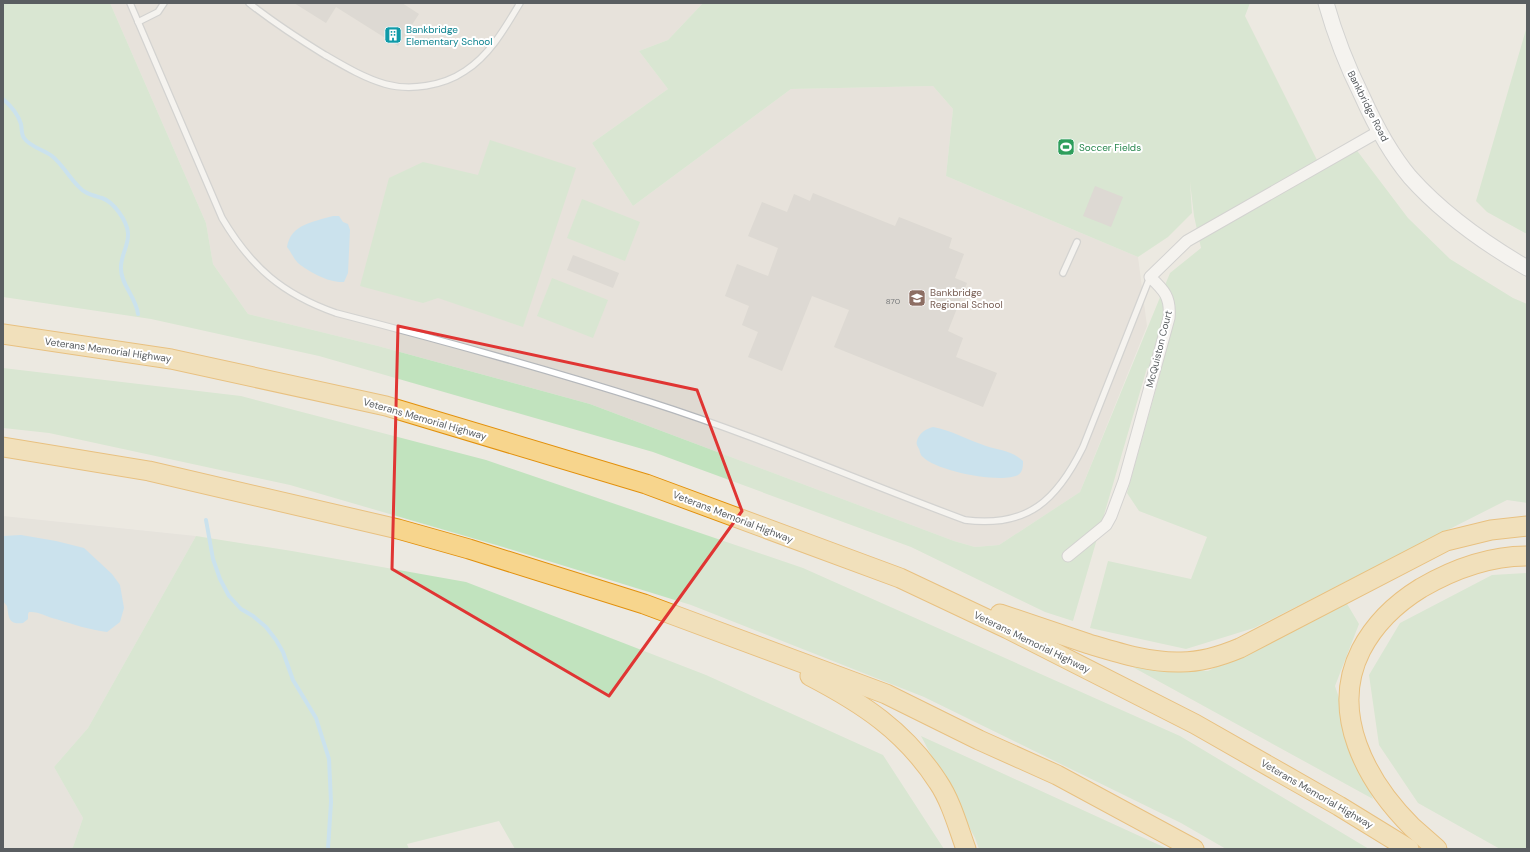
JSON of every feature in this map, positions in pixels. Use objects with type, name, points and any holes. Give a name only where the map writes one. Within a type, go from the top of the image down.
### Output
[{"type":"highway","name":"Veterans Memorial Highway","points":[[3,334],[171,359],[386,406],[646,484],[900,578],[1035,642],[1195,724],[1339,806],[1409,849]]},
{"type":"highway","points":[[3,447],[149,471],[398,529],[644,604],[886,694],[979,740],[1057,775],[1194,849]]},
{"type":"highway","points":[[970,611],[988,609],[1075,639],[1134,657],[1165,662],[1196,661],[1218,656],[1240,648],[1446,542],[1491,530],[1527,526]]},
{"type":"highway","points":[[1437,849],[1401,815],[1365,764],[1354,736],[1348,705],[1351,674],[1363,646],[1380,620],[1403,600],[1429,583],[1458,571],[1503,558],[1527,556]]},
{"type":"highway","points":[[794,660],[805,674],[860,704],[885,722],[911,747],[938,783],[950,807],[966,849]]},
{"type":"street","name":"Bankbridge Road","points":[[1326,3],[1346,64],[1378,132],[1410,176],[1442,209],[1475,235],[1527,268]]},
{"type":"street","points":[[1150,277],[1187,241],[1378,132]]},
{"type":"street","name":"McQuiston Court","points":[[1068,556],[1106,525],[1124,481],[1169,318],[1170,305],[1166,296],[1161,287],[1150,277]]},
{"type":"lane","points":[[130,3],[222,218],[231,234],[255,264],[274,282],[296,297],[336,313],[502,357],[650,402],[792,453],[965,520],[983,522],[1001,521],[1028,513],[1048,499],[1062,483],[1075,464],[1084,446],[1150,277]]},
{"type":"lane","points":[[138,22],[158,12],[164,3]]},
{"type":"lane","points":[[249,3],[289,32],[353,70],[386,84],[411,87],[426,86],[443,82],[464,72],[481,58],[494,44],[520,3]]},
{"type":"lane","points":[[1063,273],[1077,242]]},
{"type":"highlighted area","points":[[398,326],[697,390],[742,511],[609,696],[392,569]]},
{"type":"shaded area","points":[[110,3],[703,3],[668,40],[639,51],[668,89],[592,143],[633,206],[791,89],[933,86],[953,109],[946,176],[1138,257],[1147,326],[1080,492],[999,545],[975,547],[954,541],[590,404],[378,346],[248,314],[213,264],[206,223]]},
{"type":"shaded area","points":[[3,516],[196,536],[88,728],[54,767],[83,818],[71,849],[3,849]]},
{"type":"green space","points":[[3,3],[110,3],[206,223],[213,264],[248,314],[378,346],[590,404],[954,541],[975,547],[999,545],[1080,492],[1170,273],[1201,248],[1194,216],[1190,182],[1192,213],[1168,237],[1138,257],[946,176],[953,109],[933,86],[791,89],[633,206],[592,143],[668,89],[639,51],[668,40],[703,3],[1250,3],[1245,16],[1319,164],[1352,144],[1408,218],[1450,259],[1513,298],[1527,304],[1527,503],[1507,500],[1254,628],[1186,649],[1090,628],[1108,561],[1191,579],[1207,537],[1139,511],[1127,493],[1161,371],[1147,368],[1073,621],[1045,612],[911,547],[653,452],[319,356],[151,319],[3,297]]},
{"type":"green space","points":[[1527,26],[1527,234],[1487,212],[1476,201]]},
{"type":"green space","points":[[490,140],[576,168],[523,327],[438,298],[423,303],[360,286],[389,178],[423,162],[478,175]]},
{"type":"green space","points":[[582,199],[640,222],[625,261],[567,238]]},
{"type":"green space","points":[[552,278],[608,300],[593,338],[537,316]]},
{"type":"green space","points":[[3,368],[241,396],[486,460],[803,568],[1180,736],[1369,849],[1226,849],[1181,823],[924,697],[691,605],[503,547],[290,485],[49,433],[3,428]]},
{"type":"green space","points":[[196,536],[292,551],[466,582],[706,675],[883,755],[944,849],[515,849],[499,821],[407,844],[409,849],[71,849],[83,818],[54,767],[88,728]]},
{"type":"green space","points":[[1527,573],[1527,849],[1500,849],[1418,803],[1379,745],[1369,675],[1400,623],[1492,575]]},
{"type":"green space","points":[[1346,602],[1359,624],[1335,686],[1373,799],[1129,665],[1208,671]]},
{"type":"green space","points":[[921,736],[1168,849],[979,849],[975,838]]},
{"type":"water","points":[[333,216],[339,216],[343,222],[348,224],[350,230],[348,273],[344,282],[326,279],[308,270],[295,260],[287,247],[289,239],[298,229],[311,222]]},
{"type":"water","points":[[933,427],[946,430],[986,446],[1015,455],[1023,461],[1022,471],[1018,475],[1010,477],[984,477],[954,471],[930,462],[921,455],[917,442],[922,432]]},
{"type":"water","points":[[21,535],[84,548],[112,574],[120,585],[124,608],[120,622],[107,632],[81,627],[39,613],[29,612],[28,619],[23,623],[14,623],[9,617],[7,606],[3,601],[3,536]]},
{"type":"building","name":"Bankbridge Elementary School","points":[[294,3],[402,3],[419,14],[398,46],[336,7],[326,23]]},
{"type":"building","points":[[1095,186],[1123,197],[1111,227],[1083,216]]},
{"type":"building","points":[[813,193],[895,226],[899,217],[952,238],[949,248],[964,254],[955,278],[967,283],[948,331],[963,338],[956,357],[997,373],[983,407],[834,347],[849,310],[812,296],[782,371],[748,357],[758,332],[742,325],[749,306],[725,296],[737,264],[768,276],[778,248],[748,236],[762,202],[787,212],[794,194],[810,201]]},
{"type":"building","points":[[573,255],[619,273],[613,288],[567,270]]},
{"type":"waterway","points":[[3,99],[18,117],[21,124],[22,135],[27,141],[33,146],[52,156],[83,191],[107,200],[119,212],[128,233],[121,264],[122,275],[137,308],[138,314]]},
{"type":"waterway","points":[[206,520],[213,559],[220,579],[229,596],[241,609],[253,616],[266,627],[276,640],[283,652],[293,680],[316,718],[329,759],[331,802],[328,849]]},
{"type":"place","name":"Bankbridge Elementary School","points":[[393,35]]},
{"type":"place","name":"Soccer Fields","points":[[1066,147]]},
{"type":"place","name":"Bankbridge Regional School","points":[[917,298]]}]
